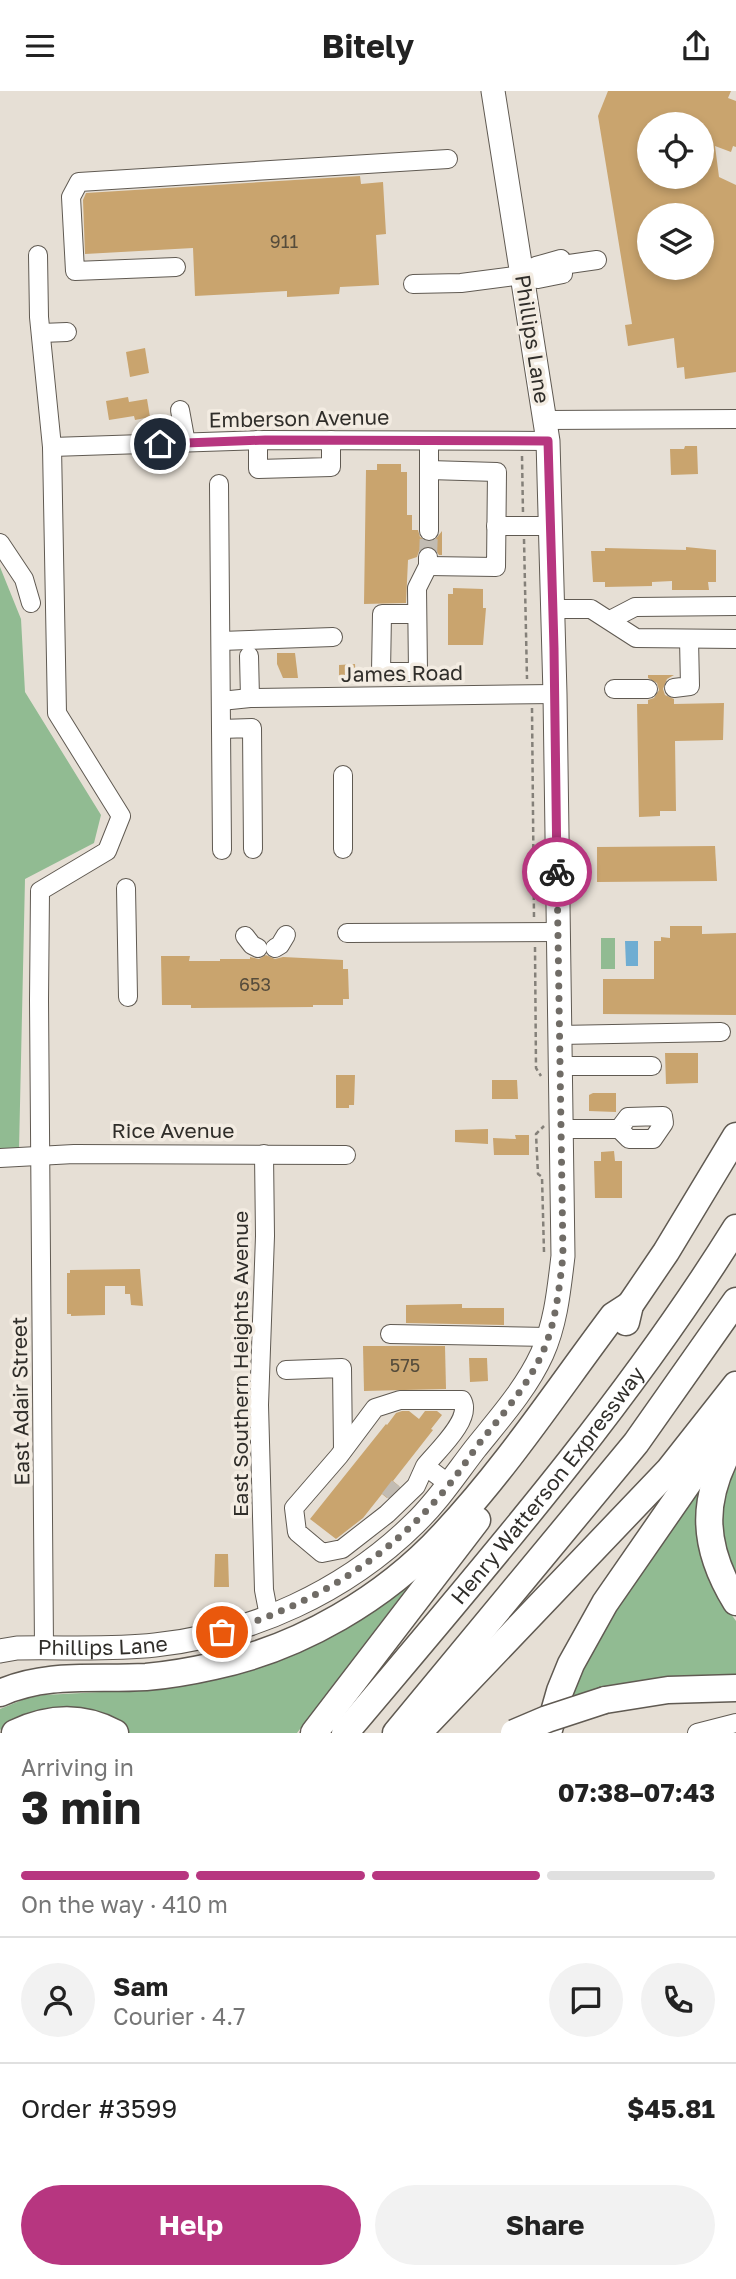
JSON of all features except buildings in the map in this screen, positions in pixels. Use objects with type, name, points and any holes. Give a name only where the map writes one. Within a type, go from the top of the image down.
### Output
[{"type":"highway","points":[[314,1733],[626,1323],[630,1305],[666,1252],[736,1136]]},
{"type":"highway","name":"Henry Watterson Expressway","points":[[345,1733],[558,1477],[631,1384],[736,1228]]},
{"type":"highway","name":"Henry Watterson Expressway","points":[[396,1733],[619,1464],[664,1406],[736,1301]]},
{"type":"highway","points":[[0,1693],[47,1679],[145,1677],[215,1666],[254,1656],[282,1645],[344,1613],[399,1575],[444,1534],[493,1476],[613,1316],[630,1305]]},
{"type":"highway","points":[[418,1733],[669,1469],[736,1385]]},
{"type":"highway","points":[[548,1733],[571,1664],[605,1603],[736,1414]]},
{"type":"highway","points":[[736,1439],[721,1464],[712,1487],[709,1522],[714,1558],[723,1582],[736,1602]]},
{"type":"highway","points":[[514,1733],[605,1700],[668,1690],[736,1688]]},
{"type":"highway","points":[[15,1733],[40,1723],[66,1720],[94,1723],[115,1733]]},
{"type":"main road","name":"Phillips Lane","points":[[0,1651],[44,1647],[155,1645],[191,1640],[248,1625],[312,1597],[364,1566],[415,1524],[519,1392],[541,1355],[548,1337],[559,1296],[563,1256],[553,1127],[552,1074],[559,1035],[551,526],[546,430],[526,275],[493,91]]},
{"type":"street","points":[[176,267],[75,271],[71,197],[79,182],[449,159]]},
{"type":"street","points":[[38,255],[41,333],[52,447]]},
{"type":"street","points":[[412,284],[461,283],[526,275],[536,265],[562,266],[597,260]]},
{"type":"street","points":[[41,333],[67,332]]},
{"type":"street","points":[[180,410],[186,443]]},
{"type":"street","name":"Emberson Avenue","points":[[52,447],[258,440],[429,441],[546,430],[736,419]]},
{"type":"street","points":[[258,440],[258,469],[331,467],[331,440]]},
{"type":"street","points":[[429,441],[429,530]]},
{"type":"street","name":"East Adair Street","points":[[44,1647],[40,891],[107,851],[121,816],[57,713],[52,447]]},
{"type":"street","points":[[417,614],[417,588],[428,562],[496,567],[497,472],[429,470]]},
{"type":"street","points":[[219,484],[222,850]]},
{"type":"street","points":[[496,526],[551,526]]},
{"type":"street","points":[[0,544],[24,579],[31,603]]},
{"type":"street","points":[[610,620],[635,607],[736,606]]},
{"type":"street","points":[[553,609],[591,609],[636,638],[736,639]]},
{"type":"street","points":[[221,641],[333,637]]},
{"type":"street","points":[[674,688],[687,688],[691,682],[689,639]]},
{"type":"street","points":[[249,656],[250,698]]},
{"type":"street","points":[[614,689],[648,689]]},
{"type":"street","name":"James Road","points":[[221,701],[250,698],[555,694]]},
{"type":"street","points":[[222,729],[252,728],[253,849]]},
{"type":"street","points":[[343,775],[343,849]]},
{"type":"street","points":[[126,888],[128,997]]},
{"type":"street","points":[[347,933],[557,932]]},
{"type":"street","points":[[559,1035],[721,1032]]},
{"type":"street","points":[[552,1074],[652,1066]]},
{"type":"street","points":[[553,1127],[619,1129]]},
{"type":"street","name":"East Southern Heights Avenue","points":[[264,1154],[265,1249],[259,1405],[264,1590],[269,1616]]},
{"type":"street","name":"Rice Avenue","points":[[0,1158],[40,1155],[346,1155]]},
{"type":"street","points":[[390,1334],[548,1337]]},
{"type":"street","points":[[286,1370],[342,1368],[343,1450]]},
{"type":"street","points":[[400,1400],[462,1400],[465,1406],[463,1420],[423,1471],[416,1486],[382,1518],[342,1549],[322,1553],[297,1532],[294,1508],[375,1408],[400,1400]]},
{"type":"street","points":[[423,1471],[449,1484]]},
{"type":"street","points":[[382,1518],[394,1492],[406,1479],[423,1471]]},
{"type":"street","points":[[697,1733],[736,1723]]},
{"type":"path","points":[[522,453],[523,519]]},
{"type":"path","points":[[524,534],[527,681],[532,685]]},
{"type":"path","points":[[532,702],[534,922]]},
{"type":"path","points":[[535,942],[536,1068],[552,1074]]},
{"type":"path","points":[[550,1252],[543,1252],[542,1177],[538,1174],[536,1134],[553,1127]]},
{"type":"green space","points":[[0,567],[21,619],[25,692],[101,815],[94,843],[25,879],[19,1150],[0,1150]]},
{"type":"green space","points":[[601,938],[615,938],[615,969],[601,969]]},
{"type":"green space","points":[[736,1461],[736,1579],[726,1550],[721,1519],[724,1493]]},
{"type":"green space","points":[[701,1478],[701,1554],[714,1590],[736,1621],[736,1680],[566,1702],[584,1658]]},
{"type":"green space","points":[[413,1580],[297,1733],[106,1733],[7,1725],[0,1730],[0,1709],[27,1698],[158,1689],[217,1678]]},
{"type":"water","points":[[625,941],[638,941],[638,966],[626,966]]},
{"type":"tunnel","points":[[428,557],[429,531]]},
{"type":"tunnel","points":[[389,1499],[399,1486]]},
{"type":"way so far","points":[[222,1632],[248,1625],[312,1597],[337,1584],[391,1545],[438,1499],[519,1392],[541,1355],[559,1296],[563,1256],[557,872]]},
{"type":"route","points":[[160,444],[265,440],[548,441],[557,872]]}]
